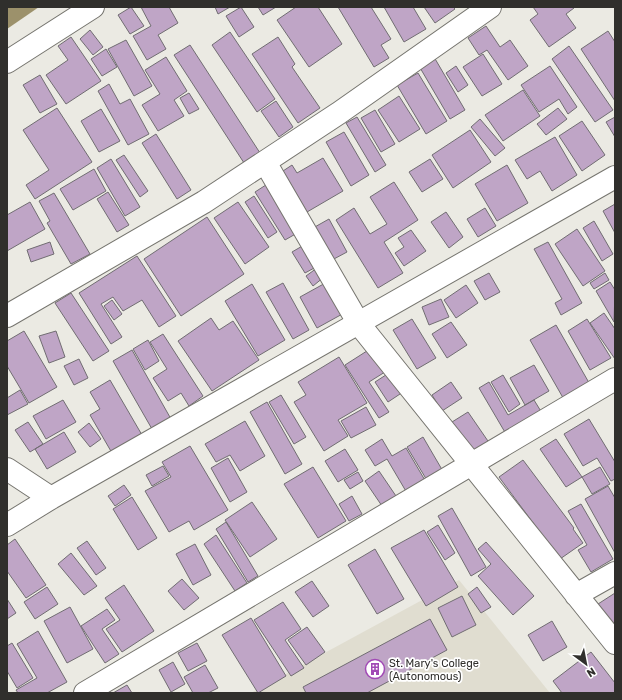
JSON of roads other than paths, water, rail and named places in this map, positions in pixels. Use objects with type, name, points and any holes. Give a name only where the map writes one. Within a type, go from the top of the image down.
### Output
[{"type":"street","points":[[7,62],[93,7]]},
{"type":"street","points":[[7,316],[204,202],[339,113],[490,7]]},
{"type":"street","points":[[265,162],[359,324],[615,643]]},
{"type":"street","points":[[7,525],[50,498],[359,324],[615,177]]},
{"type":"street","points":[[84,693],[615,379]]},
{"type":"street","points":[[7,469],[50,498]]},
{"type":"street","points":[[576,595],[615,573]]},
{"type":"place","name":"St. Mary's College (Autonomous)","points":[[375,669]]}]
